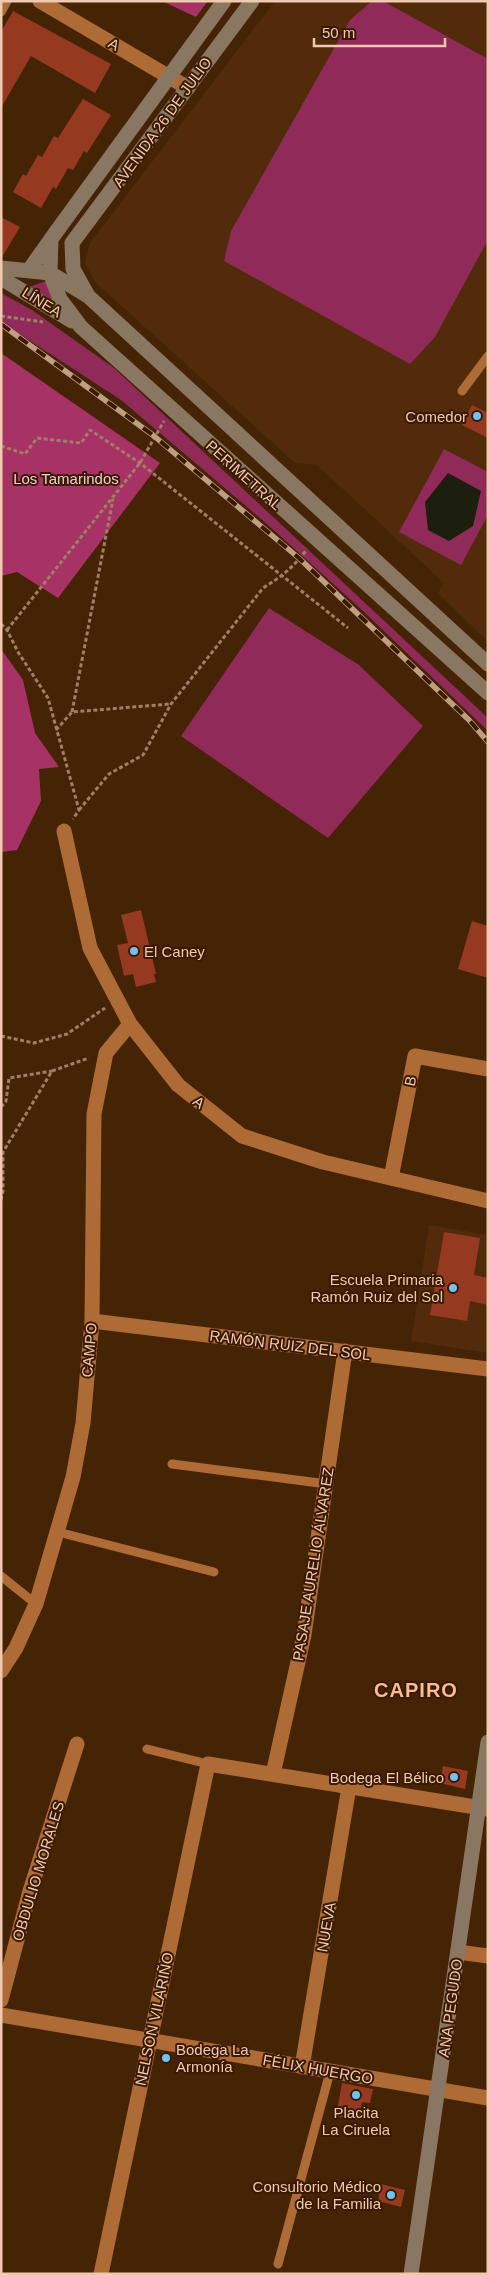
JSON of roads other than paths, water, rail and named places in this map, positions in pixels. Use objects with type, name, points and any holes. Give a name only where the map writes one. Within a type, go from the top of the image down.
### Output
[{"type":"main road","name":"AVENIDA 26 DE JULIO","points":[[29,270],[224,1]]},
{"type":"main road","name":"AVENIDA 26 DE JULIO","points":[[50,273],[252,1]]},
{"type":"main road","points":[[50,273],[52,239]]},
{"type":"main road","name":"PERIMETRAL","points":[[72,243],[73,269],[88,296]]},
{"type":"main road","points":[[1,268],[50,273]]},
{"type":"main road","points":[[15,285],[50,273]]},
{"type":"main road","name":"PERIMETRAL","points":[[50,273],[88,296],[488,664]]},
{"type":"main road","name":"PERIMETRAL","points":[[50,273],[60,299],[81,327],[488,693]]},
{"type":"main road","name":"LÍNEA","points":[[1,278],[81,327]]},
{"type":"main road","name":"ANA PEGUDO","points":[[411,2274],[458,1952],[483,1808],[488,1742]]},
{"type":"street","name":"A","points":[[40,1],[188,88]]},
{"type":"street","name":"A","points":[[64,832],[90,948],[130,1024],[178,1085],[242,1136],[323,1162],[488,1202]]},
{"type":"street","name":"CAMPO","points":[[1,1671],[16,1648],[36,1604],[73,1477],[83,1423],[92,1321],[94,1114],[106,1053],[130,1024]]},
{"type":"street","name":"B","points":[[391,1178],[414,1056],[488,1069]]},
{"type":"street","name":"RAMÓN RUIZ DEL SOL","points":[[92,1321],[488,1369]]},
{"type":"street","name":"PASAJE AURELIO ÁLVAREZ","points":[[273,1774],[304,1635],[346,1351]]},
{"type":"street","name":"OBDULIO MORALES","points":[[1,2000],[30,1891],[77,1744]]},
{"type":"street","points":[[208,1764],[483,1808]]},
{"type":"street","name":"NELSON VILARIÑO","points":[[101,2274],[208,1764]]},
{"type":"street","name":"NUEVA","points":[[302,2067],[350,1787]]},
{"type":"street","points":[[458,1952],[488,1956]]},
{"type":"street","name":"FÉLIX HUERGO","points":[[1,2015],[488,2098]]},
{"type":"lane","points":[[1,12],[7,1]]},
{"type":"lane","points":[[462,391],[488,356]]},
{"type":"lane","points":[[172,1464],[327,1484]]},
{"type":"lane","points":[[58,1532],[214,1572]]},
{"type":"lane","points":[[1,1576],[36,1604]]},
{"type":"lane","points":[[147,1749],[208,1764]]},
{"type":"lane","points":[[278,2264],[330,2072]]},
{"type":"railway","points":[[1,324],[154,436],[300,559],[469,720],[488,742]]},
{"type":"place","name":"Comedor","points":[[477,416]]},
{"type":"place","name":"El Caney","points":[[134,951]]},
{"type":"place","name":"Escuela Primaria Ramón Ruiz del Sol","points":[[453,1288]]},
{"type":"place","name":"Bodega El Bélico","points":[[454,1777]]},
{"type":"place","name":"Bodega La Armonía","points":[[166,2058]]},
{"type":"place","name":"Placita La Ciruela","points":[[356,2095]]},
{"type":"place","name":"Consultorio Médico de la Familia","points":[[391,2195]]},
{"type":"district","name":"CAPIRO","points":[[416,1690]]},
{"type":"park label","name":"Los Tamarindos","points":[[66,478]]}]
